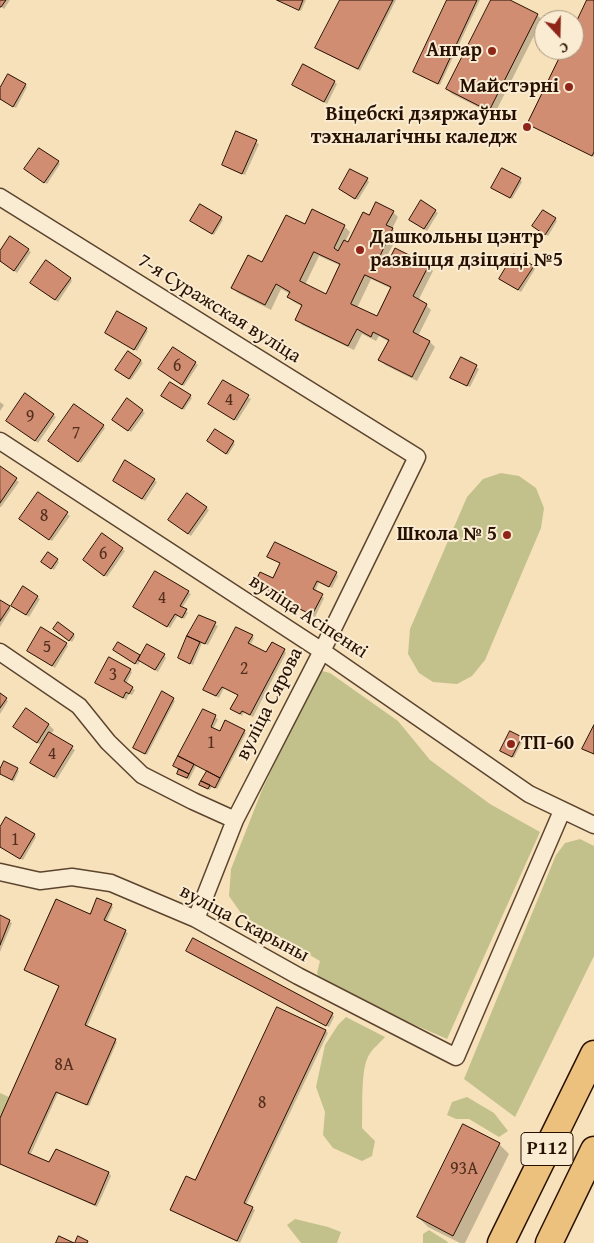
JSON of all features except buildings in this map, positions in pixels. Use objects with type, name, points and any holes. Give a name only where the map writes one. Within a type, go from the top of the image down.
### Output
[{"type":"main road","name":"Р112","points":[[501,1243],[594,1054]]},
{"type":"main road","name":"Р112","points":[[549,1243],[594,1150]]},
{"type":"main road","points":[[526,1191],[564,1209]]},
{"type":"street","name":"7-я Суражская вуліца","points":[[0,197],[416,457]]},
{"type":"street","name":"вуліца Асіпенкі","points":[[0,441],[322,651],[521,788],[594,825]]},
{"type":"street","name":"вуліца Сярова","points":[[196,919],[235,820],[322,651],[416,457]]},
{"type":"street","points":[[0,652],[79,706],[108,742],[142,775],[235,820]]},
{"type":"street","name":"вуліца Скарыны","points":[[0,872],[40,881],[72,877],[111,883],[196,919],[298,976],[456,1057],[562,810]]},
{"type":"shaded area","points":[[501,473],[519,476],[536,488],[544,508],[541,528],[485,660],[472,676],[457,684],[433,682],[419,673],[408,654],[410,629],[467,497],[483,479]]},
{"type":"shaded area","points":[[322,671],[330,673],[398,721],[430,760],[490,804],[540,832],[447,1039],[323,985],[317,973],[320,961],[243,916],[229,896],[231,869],[262,790],[316,677]]},
{"type":"shaded area","points":[[580,839],[594,846],[594,956],[515,1117],[464,1079],[556,855],[565,843]]},
{"type":"shaded area","points":[[346,1017],[385,1037],[372,1050],[364,1070],[362,1128],[375,1141],[372,1156],[362,1161],[333,1148],[323,1135],[325,1112],[316,1087],[325,1045],[338,1025]]},
{"type":"shaded area","points":[[0,1093],[9,1097],[0,1118]]},
{"type":"shaded area","points":[[467,1097],[494,1113],[508,1131],[499,1137],[469,1119],[456,1119],[447,1115],[452,1102]]},
{"type":"shaded area","points":[[295,1219],[341,1232],[337,1243],[301,1243],[287,1225]]},
{"type":"shaded area","points":[[429,1230],[448,1242],[423,1243],[423,1234]]},
{"type":"place","name":"Ангар","points":[[492,51]]},
{"type":"place","name":"Майстэрні","points":[[569,87]]},
{"type":"place","name":"Віцебскі дзяржаўны тэхналагічны каледж","points":[[527,127]]},
{"type":"place","name":"Дашкольны цэнтр развіцця дзіцяці №5","points":[[360,250]]},
{"type":"place","name":"Школа № 5","points":[[507,535]]},
{"type":"place","name":"ТП-60","points":[[511,744]]}]
